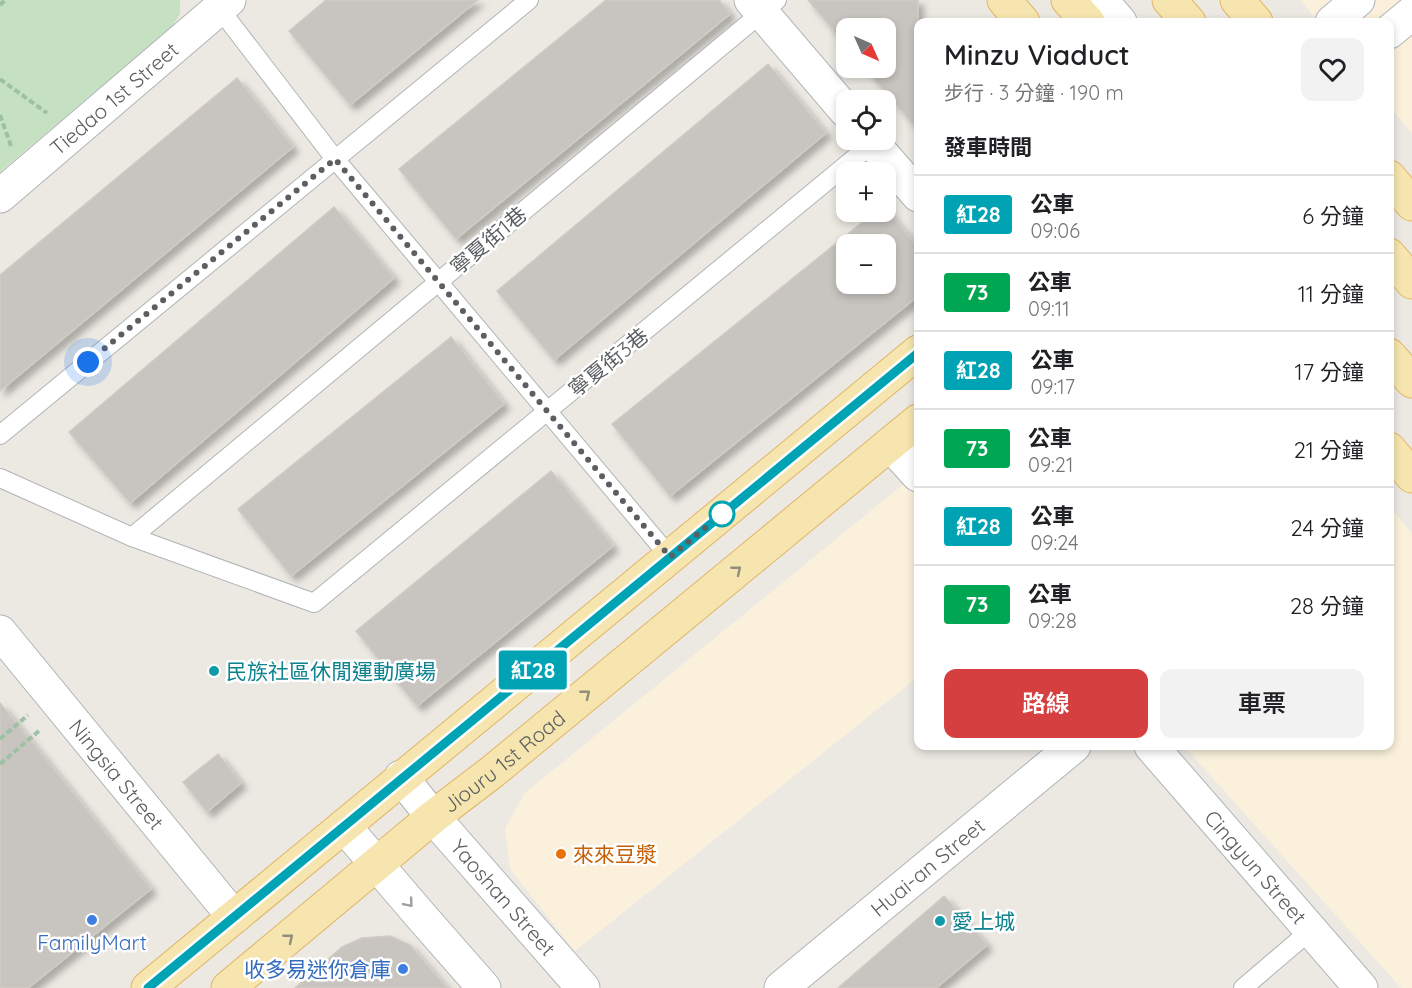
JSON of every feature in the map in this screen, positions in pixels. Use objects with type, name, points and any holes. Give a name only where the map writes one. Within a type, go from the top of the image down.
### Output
[{"type":"main road","points":[[1004,0],[1020,18]]},
{"type":"main road","points":[[1068,0],[1084,18]]},
{"type":"main road","points":[[1237,0],[1253,18]]},
{"type":"main road","points":[[1394,183],[1412,204]]},
{"type":"main road","points":[[1394,261],[1412,282]]},
{"type":"main road","points":[[147,988],[914,355]]},
{"type":"main road","points":[[1394,361],[1412,381]]},
{"type":"main road","name":"Jiouru 1st Road","points":[[228,988],[433,817],[492,772],[914,424]]},
{"type":"main road","points":[[1394,455],[1412,476]]},
{"type":"street","points":[[1101,0],[1117,18]]},
{"type":"street","points":[[1337,18],[1358,0]]},
{"type":"street","name":"Tiedao 1st Street","points":[[0,196],[220,3]]},
{"type":"street","points":[[763,4],[836,98]]},
{"type":"street","points":[[1394,28],[1412,13]]},
{"type":"street","points":[[880,150],[914,190]]},
{"type":"street","points":[[890,444],[914,471]]},
{"type":"street","name":"Ningsia Street","points":[[0,632],[234,917]]},
{"type":"street","name":"Huai-an Street","points":[[781,988],[1069,750]]},
{"type":"street","name":"Cingyun Street","points":[[1154,750],[1361,988]]},
{"type":"street","name":"Yaoshan Street","points":[[401,777],[433,817],[584,988]]},
{"type":"street","points":[[344,826],[484,988]]},
{"type":"lane","points":[[0,435],[529,0]]},
{"type":"lane","points":[[220,3],[335,159],[670,557]]},
{"type":"lane","name":"寧夏街1巷","points":[[132,537],[438,282],[763,4]]},
{"type":"lane","name":"寧夏街3巷","points":[[132,537],[314,603],[861,150]]},
{"type":"lane","points":[[0,478],[132,537]]},
{"type":"lane","points":[[1243,988],[1311,930]]},
{"type":"path","points":[[0,4],[5,0]]},
{"type":"path","points":[[0,79],[55,119]]},
{"type":"path","points":[[0,115],[14,153]]},
{"type":"path","points":[[0,764],[64,710]]},
{"type":"shaded area","points":[[1300,0],[1412,0],[1412,134],[1394,112],[1394,18],[1316,18]]},
{"type":"shaded area","points":[[914,477],[914,680],[575,951],[510,869],[505,828],[525,793]]},
{"type":"shaded area","points":[[1394,512],[1412,533],[1412,988],[1401,988],[1188,750],[1394,750]]},
{"type":"green space","points":[[0,0],[180,0],[180,14],[171,28],[0,172]]},
{"type":"building","points":[[326,0],[478,0],[350,105],[289,31]]},
{"type":"building","points":[[606,0],[719,0],[730,14],[456,239],[399,169]]},
{"type":"building","points":[[808,0],[918,0],[918,18],[914,18],[914,125],[896,104],[896,90],[884,90],[874,78],[896,78],[896,18],[836,18],[836,33]]},
{"type":"building","points":[[768,64],[826,133],[554,360],[497,291]]},
{"type":"building","points":[[237,78],[293,147],[0,391],[0,275]]},
{"type":"building","points":[[334,207],[394,278],[130,503],[69,432]]},
{"type":"building","points":[[896,221],[914,243],[914,299],[670,496],[612,424],[836,243],[836,294],[896,294],[896,234],[848,234],[863,222]]},
{"type":"building","points":[[451,337],[504,404],[291,576],[238,509]]},
{"type":"building","points":[[551,471],[613,546],[417,706],[356,631]]},
{"type":"building","points":[[0,703],[151,889],[28,988],[0,988]]},
{"type":"building","points":[[218,754],[241,783],[207,812],[183,782]]},
{"type":"building","name":"愛上城","points":[[944,896],[987,945],[936,988],[838,988]]},
{"type":"building","points":[[390,936],[410,945],[447,988],[295,988],[342,947],[362,938]]},
{"type":"bus line","name":"紅28","points":[[148,988],[401,777],[488,708],[914,356]]},
{"type":"place","name":"民族社區休閒運動廣場","points":[[214,671]]},
{"type":"place","name":"來來豆漿","points":[[561,854]]},
{"type":"place","name":"FamilyMart","points":[[92,920]]},
{"type":"place","name":"愛上城","points":[[940,921]]},
{"type":"place","name":"收多易迷你倉庫","points":[[403,969]]},
{"type":"route","points":[[88,362],[335,159],[670,557],[722,514]]}]
